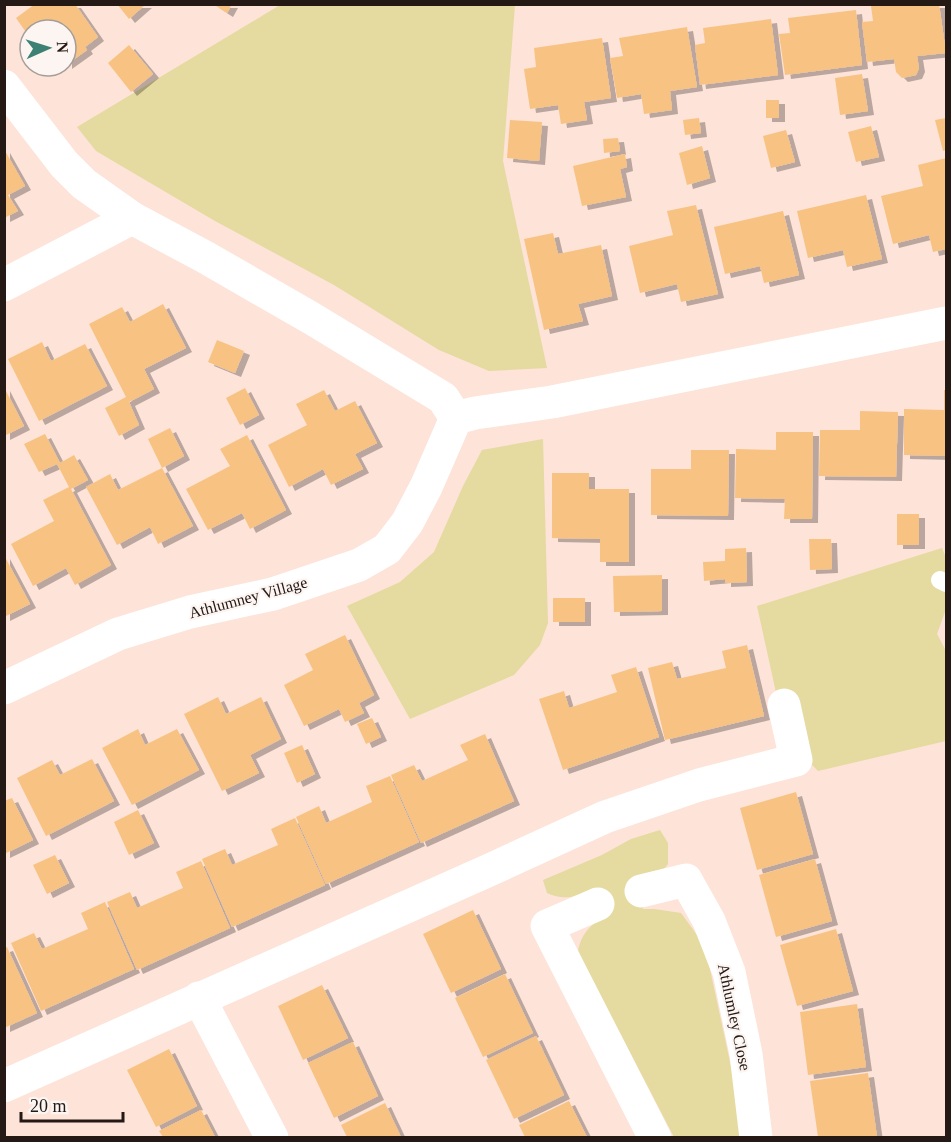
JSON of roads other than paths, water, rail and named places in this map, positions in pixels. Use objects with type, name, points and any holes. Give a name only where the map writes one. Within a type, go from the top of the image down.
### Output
[{"type":"street","points":[[4,86],[64,164],[84,184],[132,218],[205,256],[443,398],[456,418],[475,412],[552,402],[946,323]]},
{"type":"street","points":[[4,285],[132,218]]},
{"type":"street","name":"Athlumney Village","points":[[4,688],[118,634],[190,612],[273,594],[359,565],[387,549],[407,523],[456,418]]},
{"type":"street","points":[[4,1086],[605,817],[699,785],[796,760],[784,705]]},
{"type":"street","name":"Athlumley Close","points":[[641,891],[686,880],[709,921],[729,972],[746,1054],[756,1137]]},
{"type":"street","points":[[598,904],[547,926],[655,1137]]},
{"type":"street","points":[[199,998],[272,1137]]}]
